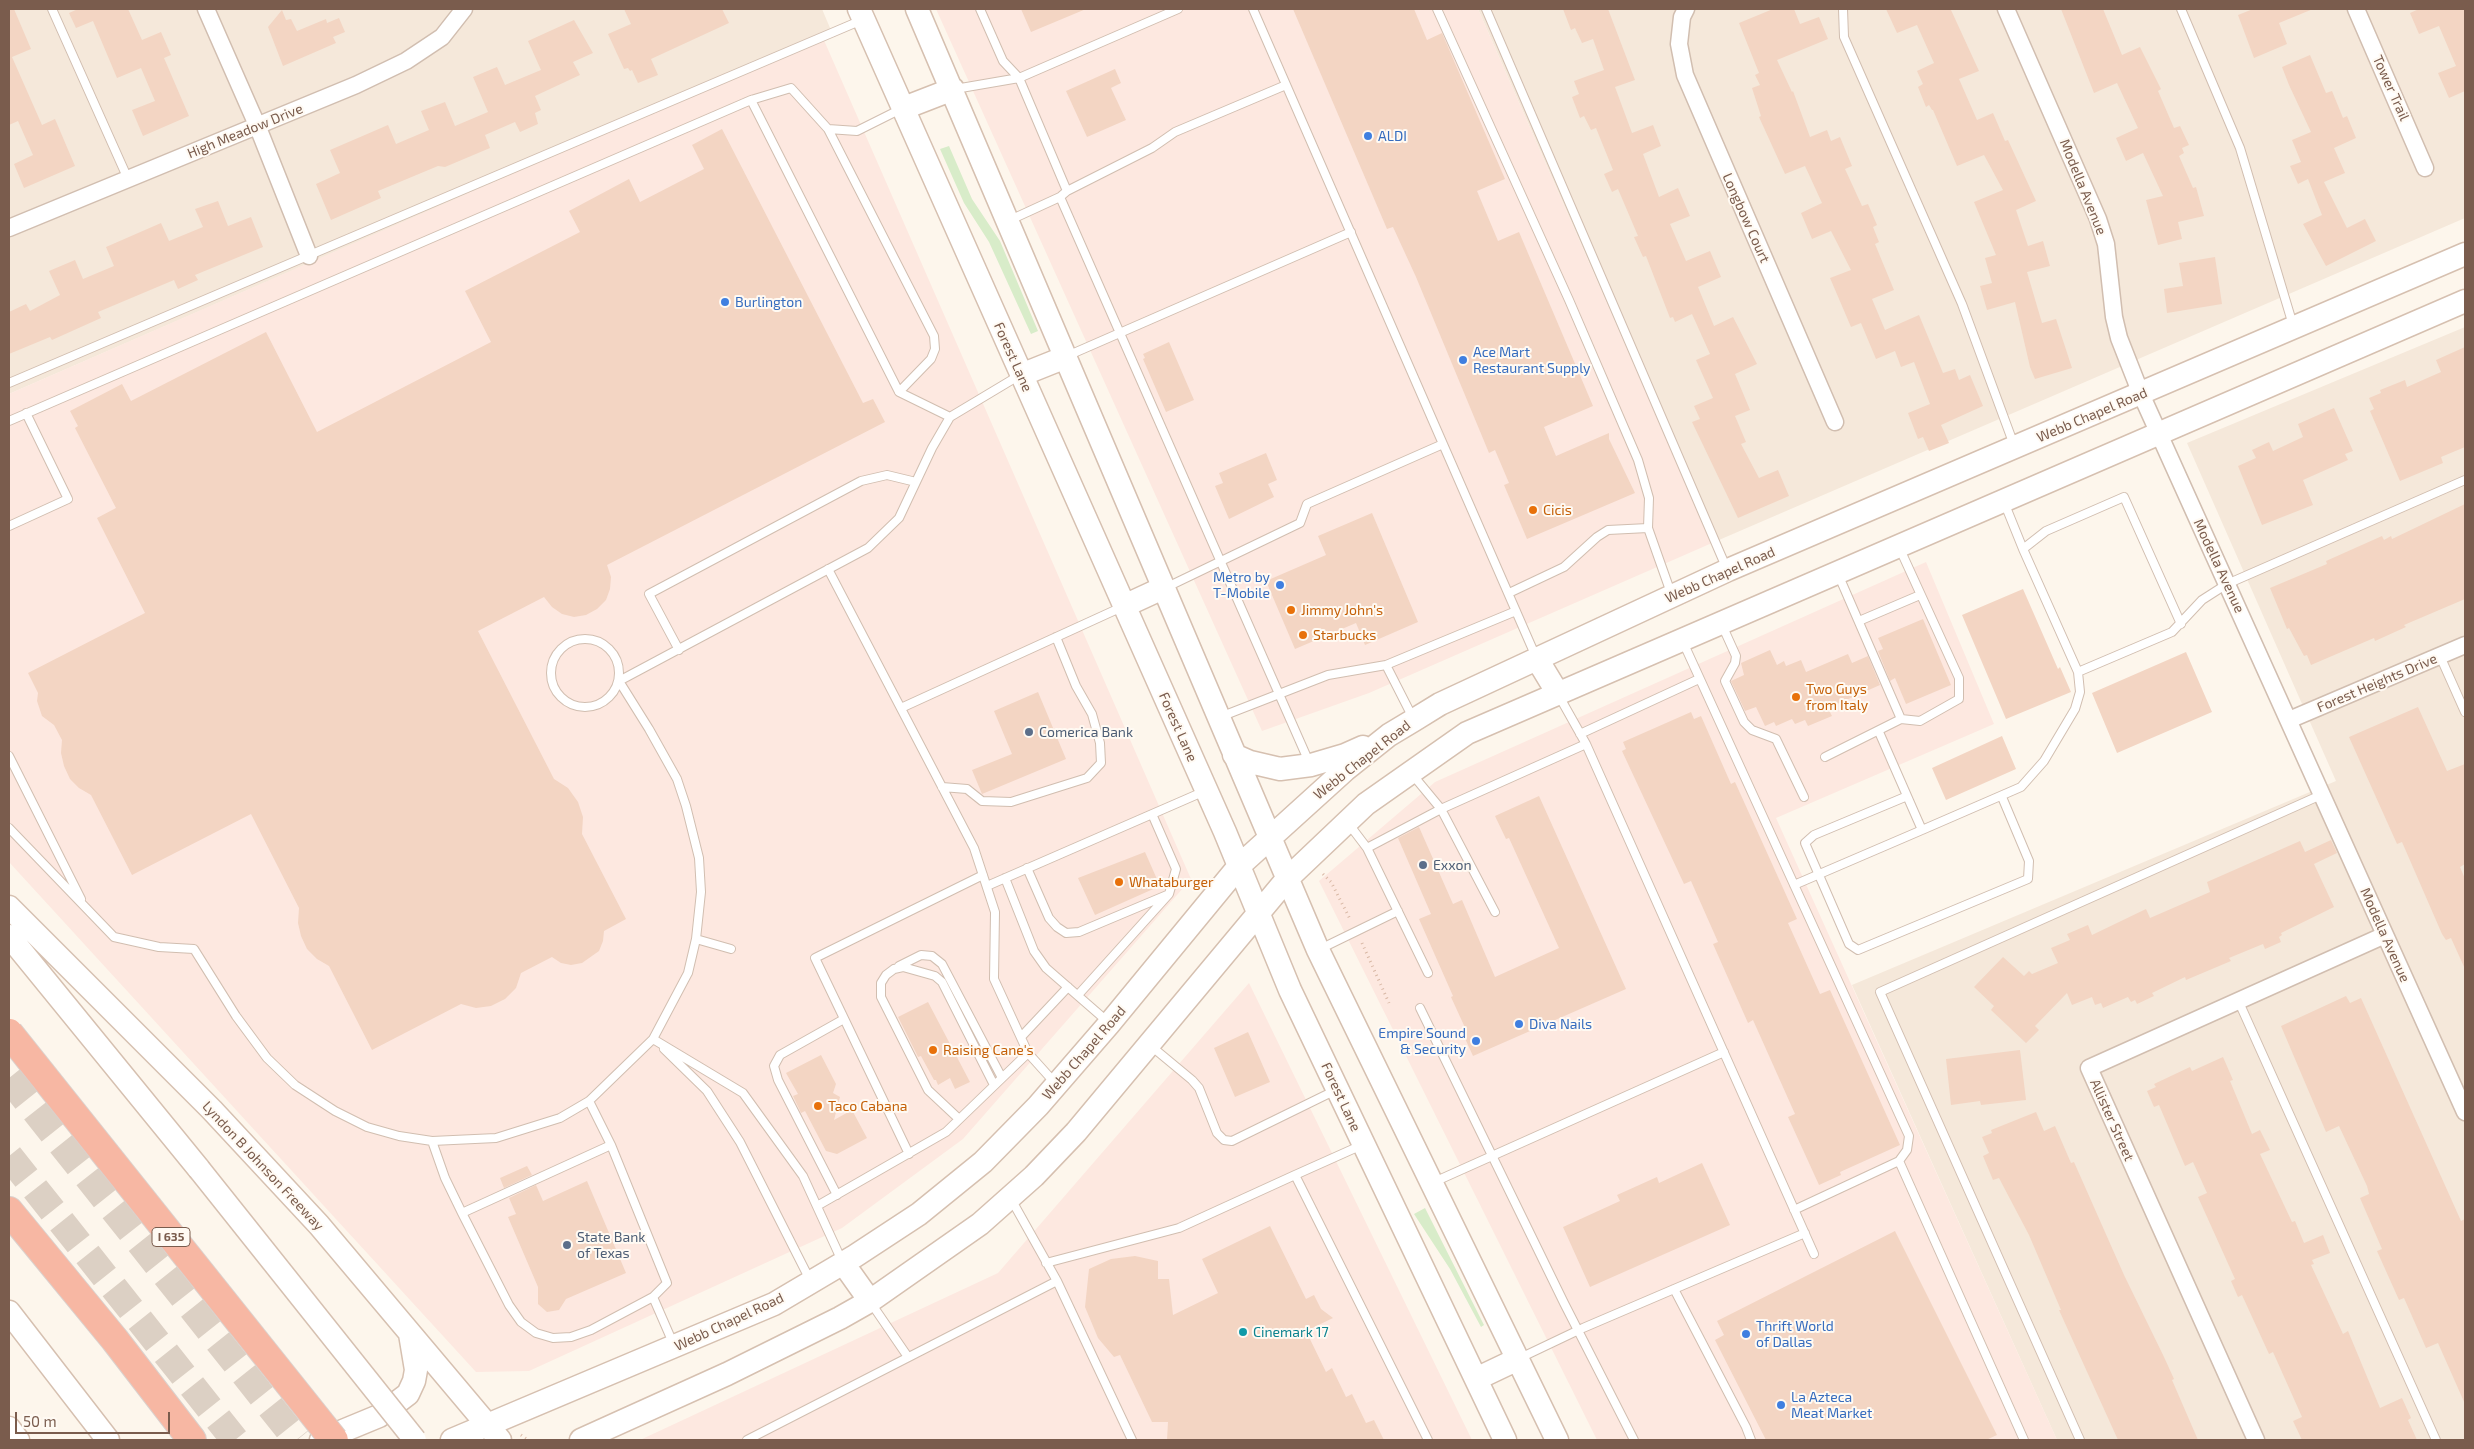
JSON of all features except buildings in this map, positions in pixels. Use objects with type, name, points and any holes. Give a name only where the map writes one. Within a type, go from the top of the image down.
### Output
[{"type":"highway","name":"I 635","points":[[9,1034],[334,1440]]},
{"type":"highway","points":[[9,1211],[115,1340],[192,1440]]},
{"type":"main road","points":[[918,9],[1318,950],[1556,1440]]},
{"type":"main road","name":"Forest Lane","points":[[861,14],[1207,791],[1290,990],[1505,1440]]},
{"type":"main road","points":[[904,108],[953,90]]},
{"type":"main road","name":"Webb Chapel Road","points":[[452,1440],[503,1433],[675,1347],[774,1304],[919,1214],[983,1162],[1057,1084],[1239,866],[1311,799],[1389,735],[1440,704],[1728,570],[2465,254]]},
{"type":"main road","points":[[581,1440],[783,1348],[870,1301],[980,1224],[1034,1176],[1076,1132],[1257,913],[1287,880],[1366,804],[1467,733],[1557,692],[2465,301]]},
{"type":"main road","points":[[1021,375],[1066,357]]},
{"type":"main road","points":[[1124,606],[1163,588]]},
{"type":"main road","points":[[1537,659],[1557,692]]},
{"type":"main road","points":[[1234,755],[1250,762],[1280,769],[1311,766],[1345,755],[1389,735]]},
{"type":"main road","name":"Lyndon B Johnson Freeway","points":[[9,907],[218,1117],[319,1225],[409,1331],[503,1433]]},
{"type":"main road","points":[[9,936],[199,1169],[414,1440]]},
{"type":"main road","points":[[842,1263],[870,1301]]},
{"type":"main road","points":[[9,1312],[108,1440]]},
{"type":"main road","points":[[321,1440],[379,1416],[408,1394],[414,1381],[416,1370],[409,1331]]},
{"type":"main road","points":[[1476,1379],[1518,1359]]},
{"type":"main road","points":[[9,1428],[18,1440]]},
{"type":"street","points":[[206,9],[257,125],[309,256]]},
{"type":"street","name":"High Meadow Drive","points":[[9,228],[356,85],[406,61],[442,37],[464,9]]},
{"type":"street","name":"Longbow Court","points":[[1686,9],[1682,17],[1680,44],[1684,75],[1835,422]]},
{"type":"street","name":"Modella Avenue","points":[[2006,9],[2098,219],[2106,244],[2114,317],[2119,338],[2140,394],[2228,584],[2321,795],[2465,1112]]},
{"type":"street","name":"Tower Trail","points":[[2356,9],[2426,168]]},
{"type":"street","name":"Forest Heights Drive","points":[[2288,720],[2465,645]]},
{"type":"street","name":"Allister Street","points":[[2256,1440],[2089,1068],[2385,935]]},
{"type":"lane","points":[[52,9],[128,179]]},
{"type":"lane","points":[[980,9],[1003,60],[1019,78],[1067,191]]},
{"type":"lane","points":[[953,90],[1019,78],[1178,9]]},
{"type":"lane","points":[[1253,9],[1537,659]]},
{"type":"lane","points":[[1437,9],[1569,300],[1638,460],[1649,498],[1648,528],[1672,595]]},
{"type":"lane","points":[[1486,9],[1728,570]]},
{"type":"lane","points":[[1843,9],[1844,37],[1962,304],[2014,448]]},
{"type":"lane","points":[[2181,9],[2240,148],[2294,328]]},
{"type":"lane","points":[[9,383],[309,256],[861,14]]},
{"type":"lane","points":[[1008,221],[1060,197],[1067,191],[1152,148],[1175,132],[1286,85]]},
{"type":"lane","points":[[9,421],[751,100],[791,88],[828,129],[934,336],[935,350],[931,359],[899,392]]},
{"type":"lane","points":[[751,100],[899,392],[950,417]]},
{"type":"lane","points":[[828,129],[857,131],[904,108]]},
{"type":"lane","points":[[1060,197],[1311,766]]},
{"type":"lane","points":[[1066,357],[1350,232]]},
{"type":"lane","points":[[9,828],[114,938],[159,947],[194,949],[236,1016],[267,1058],[296,1086],[335,1111],[367,1127],[399,1136],[432,1141],[496,1138],[560,1118],[589,1101],[653,1039],[688,973],[696,939],[702,892],[699,858],[689,815],[677,779],[619,681],[617,658],[602,642],[591,638],[579,638],[564,645],[554,658],[551,669],[551,681],[556,691],[564,700],[574,706],[591,706],[607,700],[615,692],[619,681],[868,548],[899,518],[932,448],[950,417],[1021,375]]},
{"type":"lane","points":[[9,526],[68,500],[26,413]]},
{"type":"lane","points":[[1163,588],[1300,523],[1307,504],[1443,444]]},
{"type":"lane","points":[[679,650],[649,594],[861,481],[887,475],[916,482]]},
{"type":"lane","points":[[2078,672],[2172,632],[2202,600],[2228,584],[2465,480]]},
{"type":"lane","points":[[2023,549],[2046,531],[2124,497],[2181,624]]},
{"type":"lane","points":[[1794,885],[2021,788],[2049,754],[2075,709],[2080,692],[2078,672],[2023,549],[2004,500]]},
{"type":"lane","points":[[1509,593],[1564,567],[1597,537],[1608,530],[1648,528]]},
{"type":"lane","points":[[1825,757],[1901,719],[1920,721],[1959,699],[1959,678],[1898,546]]},
{"type":"lane","points":[[828,569],[974,848],[995,912],[994,979],[1028,1053],[1057,1084]]},
{"type":"lane","points":[[1837,572],[1901,719]]},
{"type":"lane","points":[[1859,622],[1920,595]]},
{"type":"lane","points":[[901,708],[1124,606]]},
{"type":"lane","points":[[1218,718],[1328,674],[1386,665],[1516,611]]},
{"type":"lane","points":[[1721,622],[1736,656],[1735,663],[1725,681],[1744,722],[1752,730],[1776,739],[1804,797]]},
{"type":"lane","points":[[942,787],[967,789],[982,801],[1011,802],[1087,778],[1101,764],[1100,743],[1092,714],[1076,686],[1056,637]]},
{"type":"lane","points":[[1681,639],[1909,1136],[1907,1150],[1899,1161],[1794,1210]]},
{"type":"lane","points":[[2440,656],[2465,712]]},
{"type":"lane","points":[[1386,665],[1414,720]]},
{"type":"lane","points":[[1580,734],[1699,679]]},
{"type":"lane","points":[[1557,692],[1586,744],[1814,1254]]},
{"type":"lane","points":[[1878,732],[1905,797],[1922,830]]},
{"type":"lane","points":[[1367,848],[1441,809],[1586,744]]},
{"type":"lane","points":[[9,756],[85,907]]},
{"type":"lane","points":[[1410,772],[1441,809],[1496,912]]},
{"type":"lane","points":[[987,886],[1207,791]]},
{"type":"lane","points":[[2080,1440],[1880,992],[2321,795]]},
{"type":"lane","points":[[1905,797],[1814,835],[1805,843],[1849,944],[1858,950],[2028,879],[2029,862],[2002,797]]},
{"type":"lane","points":[[1078,995],[1169,894],[1176,869],[1152,814]]},
{"type":"lane","points":[[1347,822],[1367,848],[1428,973]]},
{"type":"lane","points":[[1027,868],[1049,918],[1066,933],[1079,932],[1169,894]]},
{"type":"lane","points":[[909,1154],[815,958],[983,875]]},
{"type":"lane","points":[[1005,878],[1034,951],[1046,968],[1109,1024]]},
{"type":"lane","points":[[1318,950],[1398,911]]},
{"type":"lane","points":[[696,939],[731,949]]},
{"type":"lane","points":[[959,1119],[928,1090],[881,997],[881,983],[894,969],[910,959],[921,955],[932,956],[942,964],[1002,1078]]},
{"type":"lane","points":[[894,969],[903,967],[919,970],[935,976],[942,982],[994,1085]]},
{"type":"lane","points":[[1021,1037],[1068,987]]},
{"type":"lane","points":[[2238,1000],[2436,1440]]},
{"type":"lane","points":[[1420,1008],[1634,1440]]},
{"type":"lane","points":[[837,1195],[778,1080],[774,1066],[780,1055],[844,1019]]},
{"type":"lane","points":[[653,1039],[743,1093],[803,1176],[842,1263]]},
{"type":"lane","points":[[653,1039],[707,1091],[740,1142],[811,1282]]},
{"type":"lane","points":[[1149,1044],[1199,1088],[1217,1133],[1224,1140],[1232,1141],[1338,1089]]},
{"type":"lane","points":[[1432,1183],[1724,1052]]},
{"type":"lane","points":[[817,1206],[946,1132],[1028,1053]]},
{"type":"lane","points":[[432,1141],[445,1178],[462,1214],[509,1305],[521,1322],[536,1333],[553,1338],[571,1337],[591,1330],[653,1297],[667,1283],[611,1145],[589,1101]]},
{"type":"lane","points":[[1046,1263],[1179,1228],[1364,1144]]},
{"type":"lane","points":[[462,1214],[611,1145]]},
{"type":"lane","points":[[1899,1161],[2024,1440]]},
{"type":"lane","points":[[1295,1175],[1428,1440]]},
{"type":"lane","points":[[1010,1197],[1057,1281],[1132,1440]]},
{"type":"lane","points":[[1518,1359],[1578,1330],[1804,1233]]},
{"type":"lane","points":[[747,1440],[1057,1281]]},
{"type":"lane","points":[[1674,1289],[1746,1427],[1750,1440]]},
{"type":"lane","points":[[653,1297],[675,1347]]},
{"type":"lane","points":[[870,1301],[908,1357]]},
{"type":"path","points":[[503,1433],[528,1440]]},
{"type":"shaded area","points":[[9,9],[822,9],[833,35],[9,394]]},
{"type":"shaded area","points":[[936,9],[1478,9],[1712,543],[1369,693],[1262,731]]},
{"type":"shaded area","points":[[1478,9],[2465,9],[2465,218],[1712,543]]},
{"type":"shaded area","points":[[823,38],[1191,879],[963,1139],[842,1228],[529,1371],[476,1372],[9,862],[9,394]]},
{"type":"shaded area","points":[[2465,327],[2465,1440],[2057,1440],[1852,985],[2336,781],[2187,443]]},
{"type":"shaded area","points":[[1926,562],[1994,724],[1776,818],[2057,1440],[1597,1440],[1319,881],[1435,782]]},
{"type":"shaded area","points":[[1249,983],[1472,1440],[640,1440],[998,1273]]},
{"type":"green space","points":[[949,146],[972,199],[1000,241],[1038,331],[1031,334],[989,242],[964,203],[940,149]]},
{"type":"green space","points":[[1425,1208],[1484,1325],[1481,1327],[1450,1269],[1414,1214]]},
{"type":"tunnel","points":[[9,1078],[297,1440]]},
{"type":"tunnel","points":[[9,1156],[235,1440]]},
{"type":"place","name":"ALDI","points":[[1368,136]]},
{"type":"place","name":"Burlington","points":[[725,302]]},
{"type":"place","name":"Ace Mart Restaurant Supply","points":[[1463,360]]},
{"type":"place","name":"Cicis","points":[[1533,510]]},
{"type":"place","name":"Metro by T-Mobile","points":[[1280,585]]},
{"type":"place","name":"Jimmy John's","points":[[1291,610]]},
{"type":"place","name":"Starbucks","points":[[1303,635]]},
{"type":"place","name":"Two Guys from Italy","points":[[1796,697]]},
{"type":"place","name":"Comerica Bank","points":[[1029,732]]},
{"type":"place","name":"Exxon","points":[[1423,865]]},
{"type":"place","name":"Whataburger","points":[[1119,882]]},
{"type":"place","name":"Diva Nails","points":[[1519,1024]]},
{"type":"place","name":"Empire Sound & Security","points":[[1476,1041]]},
{"type":"place","name":"Raising Cane's","points":[[933,1050]]},
{"type":"place","name":"Taco Cabana","points":[[818,1106]]},
{"type":"place","name":"State Bank of Texas","points":[[567,1245]]},
{"type":"place","name":"Cinemark 17","points":[[1243,1332]]},
{"type":"place","name":"Thrift World of Dallas","points":[[1746,1334]]},
{"type":"place","name":"La Azteca Meat Market","points":[[1781,1405]]}]
